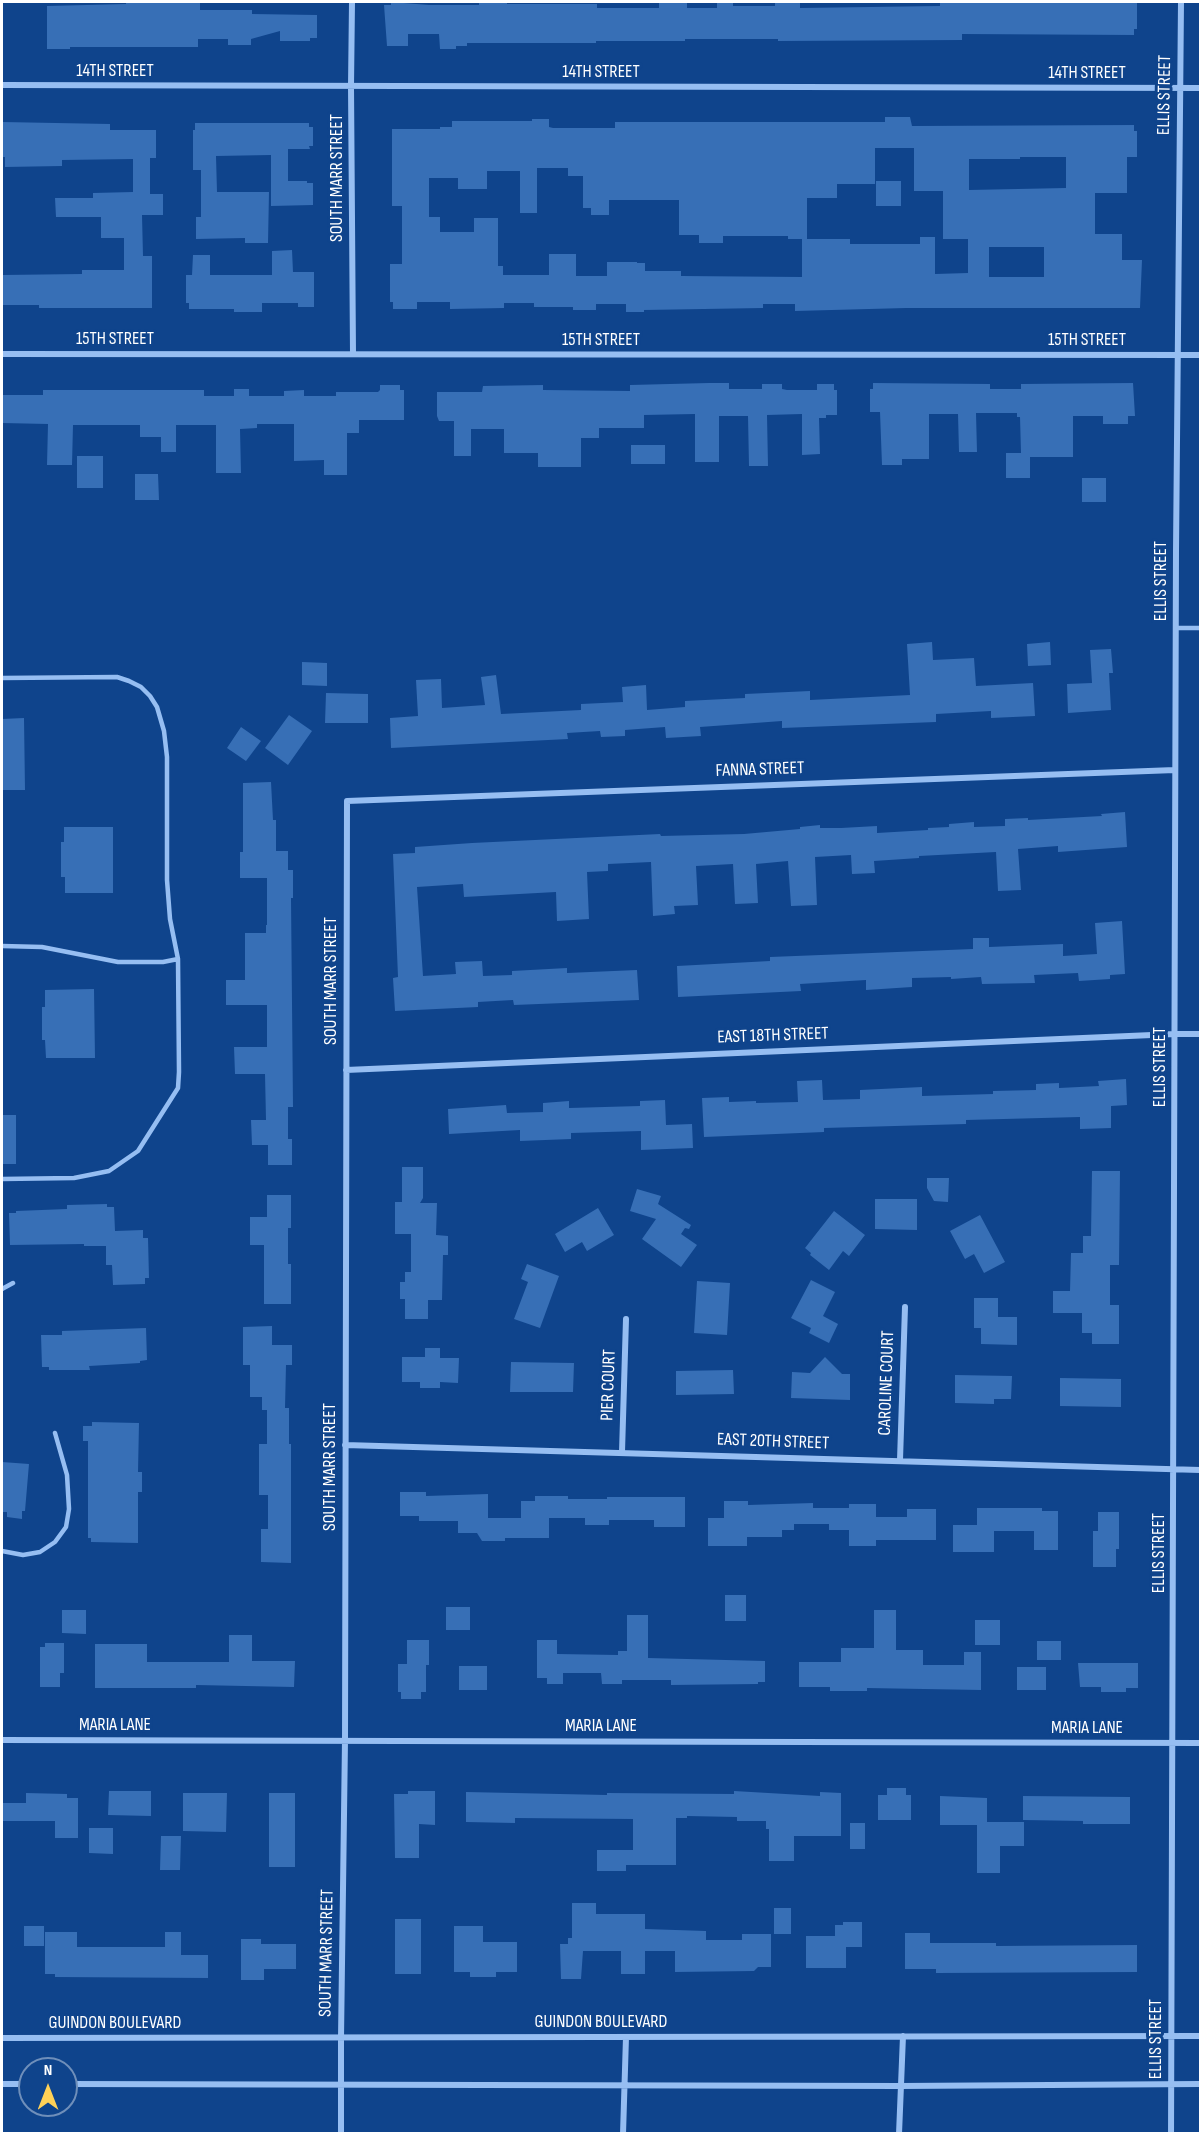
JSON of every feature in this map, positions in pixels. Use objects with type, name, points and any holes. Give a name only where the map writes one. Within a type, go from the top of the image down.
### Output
[{"type":"street","name":"SOUTH MARR STREET","points":[[352,2],[353,354]]},
{"type":"street","name":"ELLIS STREET","points":[[1171,2133],[1175,770],[1181,2]]},
{"type":"street","name":"14TH STREET","points":[[2,86],[1200,88]]},
{"type":"street","name":"15TH STREET","points":[[2,354],[1200,355]]},
{"type":"street","name":"FANNA STREET","points":[[346,801],[1175,770]]},
{"type":"street","name":"SOUTH MARR STREET","points":[[341,2133],[345,1740],[346,801]]},
{"type":"street","name":"EAST 18TH STREET","points":[[346,1070],[1200,1034]]},
{"type":"street","name":"CAROLINE COURT","points":[[900,1460],[904,1307]]},
{"type":"street","name":"PIER COURT","points":[[622,1452],[626,1319]]},
{"type":"street","name":"EAST 20TH STREET","points":[[345,1445],[1200,1470]]},
{"type":"street","name":"MARIA LANE","points":[[2,1740],[1200,1743]]},
{"type":"street","points":[[899,2133],[903,2036]]},
{"type":"street","name":"GUINDON BOULEVARD","points":[[2,2038],[1200,2036]]},
{"type":"street","points":[[623,2133],[626,2037]]},
{"type":"street","points":[[2,2084],[18,2084]]},
{"type":"street","points":[[78,2084],[900,2086],[1200,2084]]},
{"type":"lane","points":[[1176,628],[1200,628]]},
{"type":"lane","points":[[2,678],[117,677],[135,683],[154,701],[163,725],[167,757],[167,880],[170,919],[178,959],[178,1088],[138,1151],[109,1171],[74,1178],[2,1179]]},
{"type":"lane","points":[[2,946],[42,947],[118,962],[163,962],[178,959]]},
{"type":"lane","points":[[2,1289],[13,1283]]},
{"type":"lane","points":[[2,1551],[22,1555],[40,1552],[56,1542],[66,1527],[69,1509],[68,1475],[55,1433]]},
{"type":"building","points":[[126,2],[200,2],[200,10],[252,10],[252,14],[317,15],[317,38],[310,38],[310,41],[280,41],[280,31],[251,39],[251,45],[228,45],[228,39],[198,39],[198,47],[47,49],[47,6],[126,4]]},
{"type":"building","points":[[391,2],[429,5],[479,5],[479,2],[597,4],[597,8],[659,8],[659,2],[687,2],[687,8],[717,8],[717,2],[733,2],[733,6],[775,6],[775,2],[800,2],[800,8],[940,6],[940,2],[1137,3],[1137,29],[1134,29],[1134,35],[962,34],[962,40],[685,39],[685,41],[596,41],[596,43],[467,43],[467,46],[456,46],[456,49],[440,49],[439,34],[408,34],[408,46],[387,46],[384,5],[391,5]]},
{"type":"building","points":[[885,117],[910,117],[912,126],[1134,125],[1134,131],[1137,131],[1137,157],[1127,157],[1127,193],[1095,193],[1095,234],[1122,234],[1122,260],[1142,260],[1140,308],[906,308],[795,311],[795,304],[763,304],[763,308],[626,312],[626,304],[596,304],[596,310],[573,310],[573,307],[534,307],[534,303],[504,303],[504,308],[450,309],[450,302],[417,302],[417,309],[393,309],[393,302],[390,302],[390,264],[402,264],[402,206],[392,206],[392,129],[440,129],[440,127],[452,127],[452,121],[532,121],[532,119],[549,119],[549,127],[553,128],[615,128],[615,122],[885,122]],"holes":[[[875,148],[914,148],[914,191],[943,191],[943,239],[968,239],[968,273],[935,274],[935,237],[920,237],[920,244],[850,244],[850,239],[807,239],[807,198],[837,198],[837,184],[875,184]],[[1020,157],[1066,157],[1066,188],[969,190],[969,159],[1020,159]],[[537,168],[568,168],[568,176],[583,176],[583,208],[591,208],[591,215],[609,215],[609,200],[679,200],[679,235],[699,235],[699,243],[723,243],[723,236],[788,236],[788,239],[802,239],[802,277],[681,276],[681,271],[645,271],[645,263],[637,262],[607,262],[607,276],[576,276],[576,254],[549,254],[549,275],[503,275],[503,266],[498,266],[498,218],[474,218],[474,232],[440,232],[440,217],[429,217],[429,178],[458,178],[458,189],[487,189],[487,171],[520,171],[520,213],[537,213]],[[989,247],[1044,247],[1044,277],[989,277]]]},
{"type":"building","points":[[2,122],[110,124],[110,130],[156,130],[156,158],[150,158],[150,194],[163,194],[163,215],[142,215],[143,256],[152,256],[152,308],[39,308],[39,305],[2,305],[2,275],[82,274],[82,270],[124,270],[124,238],[101,238],[101,217],[56,217],[55,198],[93,198],[93,193],[133,192],[133,159],[62,160],[62,166],[5,167],[5,157],[2,157]]},
{"type":"building","points":[[195,123],[309,123],[309,127],[313,127],[313,146],[309,146],[310,149],[288,149],[288,181],[313,183],[313,205],[271,206],[271,155],[216,156],[217,192],[269,192],[268,243],[245,243],[245,238],[196,239],[196,217],[201,217],[201,170],[193,170]]},
{"type":"building","points":[[876,181],[901,181],[901,206],[876,206]]},
{"type":"building","points":[[292,250],[293,272],[314,272],[314,307],[298,307],[298,303],[262,303],[262,312],[234,312],[234,309],[189,309],[189,303],[186,303],[186,275],[192,275],[193,255],[210,255],[210,275],[272,275],[272,251]]},
{"type":"building","points":[[729,383],[729,389],[762,389],[762,384],[782,384],[782,389],[787,390],[817,390],[817,384],[834,384],[834,390],[837,390],[837,415],[826,415],[826,418],[819,418],[820,454],[802,455],[802,414],[767,415],[768,466],[749,466],[748,416],[719,416],[719,462],[695,462],[695,414],[644,415],[644,428],[599,428],[599,438],[581,438],[581,467],[538,467],[538,453],[504,453],[504,429],[471,429],[471,456],[454,456],[454,421],[439,421],[437,416],[437,392],[482,392],[483,386],[543,385],[543,390],[630,391],[630,385]]},
{"type":"building","points":[[873,383],[990,384],[990,389],[1021,389],[1021,384],[1133,383],[1135,416],[1128,416],[1128,424],[1103,424],[1103,416],[1073,416],[1073,457],[1030,457],[1030,478],[1006,478],[1006,453],[1021,453],[1020,417],[1017,417],[1017,413],[976,413],[977,452],[959,452],[958,414],[929,414],[929,459],[902,459],[902,465],[882,465],[880,412],[870,412],[870,389],[873,389]]},
{"type":"building","points":[[380,385],[400,385],[400,390],[404,390],[404,420],[359,420],[359,433],[347,433],[347,475],[324,475],[324,460],[294,461],[294,424],[257,424],[257,428],[240,429],[241,473],[216,473],[216,425],[176,425],[176,452],[161,452],[161,437],[140,437],[140,425],[73,425],[72,465],[47,465],[48,424],[2,423],[2,395],[43,395],[43,390],[204,390],[204,396],[234,396],[234,389],[249,389],[249,396],[284,396],[284,391],[304,390],[304,396],[336,396],[336,392],[378,392]]},
{"type":"building","points":[[631,445],[665,445],[665,464],[631,464]]},
{"type":"building","points":[[77,456],[103,456],[103,488],[77,488]]},
{"type":"building","points":[[135,474],[158,474],[159,500],[135,500]]},
{"type":"building","points":[[1082,478],[1106,478],[1106,502],[1082,502]]},
{"type":"building","points":[[932,642],[933,660],[974,658],[976,686],[1033,683],[1035,716],[991,718],[991,711],[936,714],[936,722],[782,728],[782,721],[700,727],[701,736],[666,738],[665,727],[625,730],[625,736],[601,737],[600,731],[567,733],[568,739],[391,748],[390,718],[418,716],[416,680],[441,679],[442,708],[485,705],[481,677],[496,675],[501,714],[581,710],[581,704],[623,702],[622,687],[646,685],[647,710],[685,707],[685,701],[745,698],[745,694],[810,691],[810,700],[910,695],[907,644]]},
{"type":"building","points":[[1050,642],[1051,665],[1028,666],[1027,644]]},
{"type":"building","points":[[1111,649],[1113,673],[1109,673],[1111,710],[1068,713],[1067,684],[1092,683],[1090,650]]},
{"type":"building","points":[[302,662],[327,663],[327,686],[302,685]]},
{"type":"building","points":[[326,693],[368,694],[368,723],[325,723]]},
{"type":"building","points":[[289,715],[312,731],[288,765],[265,748]]},
{"type":"building","points":[[24,718],[25,790],[2,790],[2,719]]},
{"type":"building","points":[[241,727],[261,741],[246,761],[227,748]]},
{"type":"building","points":[[271,782],[273,820],[276,820],[276,851],[288,851],[288,870],[293,870],[293,898],[291,898],[293,1107],[288,1107],[288,1139],[292,1139],[292,1165],[268,1165],[268,1145],[252,1145],[251,1120],[266,1120],[265,1074],[235,1074],[234,1047],[267,1047],[267,1005],[226,1005],[226,980],[245,980],[245,933],[266,933],[267,925],[267,878],[240,878],[240,852],[243,852],[243,783]]},
{"type":"building","points":[[1125,812],[1127,847],[1058,852],[1058,846],[1018,849],[1021,890],[998,891],[996,852],[874,861],[875,873],[852,874],[851,855],[815,857],[817,905],[791,906],[788,861],[756,864],[758,903],[735,904],[733,864],[696,866],[698,905],[674,906],[675,914],[653,916],[651,862],[608,864],[608,871],[587,872],[589,919],[557,921],[556,892],[464,897],[463,884],[417,887],[423,976],[456,974],[455,962],[482,961],[483,976],[512,975],[512,971],[567,968],[567,973],[637,970],[639,1000],[514,1005],[513,1000],[478,1002],[478,1007],[395,1011],[393,978],[398,977],[393,854],[415,853],[415,847],[660,834],[661,836],[744,834],[820,825],[820,828],[877,826],[877,833],[928,830],[928,828],[949,827],[949,824],[974,822],[974,827],[1005,826],[1005,819],[1102,816],[1101,814]]},
{"type":"building","points":[[64,827],[113,827],[113,893],[65,893],[65,877],[61,877],[61,842],[64,842]]},
{"type":"building","points":[[1122,921],[1125,974],[1110,975],[1110,979],[1079,981],[1078,973],[1034,975],[1035,983],[982,984],[981,977],[912,978],[912,987],[866,990],[866,980],[800,984],[801,991],[678,997],[677,966],[770,961],[770,957],[973,949],[973,938],[989,938],[989,947],[1063,944],[1063,956],[1097,954],[1095,923]]},
{"type":"building","points":[[94,989],[95,1058],[46,1058],[45,1040],[42,1040],[42,1007],[45,1007],[45,990]]},
{"type":"building","points":[[1126,1079],[1127,1105],[1111,1106],[1111,1128],[1080,1129],[1080,1117],[966,1120],[966,1124],[824,1128],[824,1132],[704,1137],[702,1098],[729,1097],[729,1102],[798,1102],[797,1081],[822,1080],[823,1100],[860,1099],[860,1090],[922,1087],[922,1096],[993,1094],[993,1091],[1036,1090],[1036,1084],[1059,1083],[1059,1088],[1099,1086],[1098,1081]]},
{"type":"building","points":[[665,1100],[666,1125],[692,1124],[693,1148],[641,1150],[641,1131],[571,1133],[571,1139],[520,1141],[520,1130],[449,1134],[448,1109],[506,1105],[507,1113],[543,1112],[543,1103],[569,1101],[569,1108],[640,1106],[640,1101]]},
{"type":"building","points":[[2,1115],[16,1115],[16,1164],[2,1164]]},
{"type":"building","points":[[402,1167],[423,1167],[423,1198],[420,1203],[437,1203],[436,1235],[448,1236],[448,1255],[443,1255],[442,1300],[428,1300],[428,1319],[405,1319],[405,1299],[400,1299],[400,1282],[405,1282],[405,1272],[411,1272],[411,1234],[395,1234],[395,1202],[402,1202]]},
{"type":"building","points":[[1092,1171],[1120,1171],[1119,1265],[1110,1265],[1110,1305],[1119,1305],[1119,1344],[1092,1344],[1092,1333],[1082,1333],[1082,1313],[1053,1313],[1053,1291],[1070,1291],[1071,1253],[1083,1253],[1083,1236],[1091,1236]]},
{"type":"building","points":[[927,1178],[949,1178],[948,1202],[934,1201],[927,1188]]},
{"type":"building","points":[[637,1189],[661,1196],[658,1204],[691,1225],[681,1234],[697,1245],[681,1267],[642,1239],[656,1219],[630,1211]]},
{"type":"building","points":[[267,1195],[291,1195],[288,1264],[291,1264],[291,1304],[264,1304],[264,1245],[250,1245],[250,1217],[267,1217]]},
{"type":"building","points":[[875,1199],[917,1199],[917,1230],[875,1229]]},
{"type":"building","points":[[107,1204],[107,1207],[114,1207],[115,1231],[143,1230],[143,1238],[148,1238],[149,1278],[145,1278],[145,1284],[113,1285],[112,1265],[106,1265],[106,1246],[10,1245],[9,1213],[67,1209],[67,1205]]},
{"type":"building","points":[[598,1208],[614,1235],[587,1251],[582,1242],[565,1252],[555,1234]]},
{"type":"building","points":[[834,1211],[865,1235],[849,1256],[843,1251],[829,1270],[805,1248]]},
{"type":"building","points":[[980,1215],[1005,1262],[984,1273],[974,1254],[965,1259],[950,1231]]},
{"type":"building","points":[[527,1264],[559,1276],[540,1328],[514,1319],[528,1282],[521,1279]]},
{"type":"building","points":[[811,1280],[835,1292],[823,1316],[838,1324],[829,1343],[809,1333],[811,1328],[791,1318]]},
{"type":"building","points":[[697,1281],[730,1283],[727,1335],[694,1333]]},
{"type":"building","points":[[974,1298],[998,1298],[998,1317],[1017,1317],[1017,1345],[981,1344],[981,1328],[974,1328]]},
{"type":"building","points":[[272,1326],[272,1345],[292,1345],[292,1365],[286,1365],[285,1408],[289,1408],[289,1444],[291,1444],[291,1563],[261,1562],[261,1529],[268,1529],[268,1495],[259,1495],[259,1444],[267,1444],[267,1410],[262,1410],[262,1397],[250,1397],[250,1365],[243,1365],[243,1327]]},
{"type":"building","points":[[146,1328],[147,1360],[140,1361],[140,1363],[89,1366],[90,1370],[49,1370],[49,1367],[42,1367],[41,1335],[62,1335],[62,1331]]},
{"type":"building","points":[[425,1348],[440,1348],[440,1358],[459,1358],[458,1383],[440,1382],[440,1388],[420,1388],[420,1382],[402,1382],[402,1357],[425,1357]]},
{"type":"building","points":[[825,1357],[842,1374],[850,1374],[850,1400],[791,1398],[792,1372],[810,1373]]},
{"type":"building","points":[[511,1362],[574,1363],[573,1392],[510,1392]]},
{"type":"building","points":[[733,1370],[734,1394],[676,1395],[676,1371]]},
{"type":"building","points":[[955,1375],[1012,1376],[1011,1399],[994,1399],[994,1404],[955,1403]]},
{"type":"building","points":[[1060,1378],[1121,1379],[1121,1407],[1060,1406]]},
{"type":"building","points":[[92,1422],[139,1423],[138,1472],[142,1472],[142,1492],[138,1492],[138,1543],[91,1542],[91,1538],[88,1538],[88,1441],[83,1441],[83,1426],[92,1426]]},
{"type":"building","points":[[2,1462],[29,1464],[25,1511],[22,1511],[22,1519],[7,1517],[7,1512],[2,1512]]},
{"type":"building","points":[[400,1492],[426,1492],[426,1496],[488,1494],[488,1518],[521,1518],[521,1501],[535,1501],[535,1496],[568,1496],[568,1499],[685,1497],[685,1527],[654,1527],[654,1520],[609,1520],[609,1525],[585,1525],[585,1518],[549,1518],[549,1538],[505,1538],[505,1541],[482,1541],[477,1533],[458,1533],[458,1521],[419,1521],[419,1516],[400,1516]]},
{"type":"building","points":[[724,1501],[748,1501],[748,1505],[813,1503],[813,1508],[849,1508],[849,1504],[876,1504],[876,1517],[907,1517],[907,1509],[936,1509],[936,1540],[876,1540],[876,1546],[849,1546],[849,1530],[829,1530],[829,1524],[794,1524],[794,1530],[782,1530],[782,1537],[747,1537],[747,1546],[708,1546],[708,1518],[724,1518]]},
{"type":"building","points":[[977,1508],[1042,1508],[1042,1511],[1058,1511],[1058,1550],[1034,1550],[1034,1531],[994,1531],[994,1552],[953,1552],[953,1525],[977,1525]]},
{"type":"building","points":[[1098,1512],[1119,1512],[1119,1549],[1116,1549],[1116,1567],[1093,1567],[1093,1531],[1098,1531]]},
{"type":"building","points":[[725,1595],[746,1595],[746,1621],[725,1621]]},
{"type":"building","points":[[446,1607],[470,1607],[470,1630],[446,1630]]},
{"type":"building","points":[[62,1610],[86,1610],[86,1634],[62,1633]]},
{"type":"building","points":[[874,1610],[896,1610],[896,1650],[923,1650],[923,1665],[964,1665],[964,1652],[981,1652],[981,1690],[867,1688],[867,1691],[830,1691],[830,1687],[799,1687],[799,1662],[841,1662],[841,1648],[874,1648]]},
{"type":"building","points":[[627,1615],[648,1615],[648,1658],[765,1661],[765,1682],[671,1685],[671,1680],[622,1680],[622,1684],[602,1684],[601,1673],[563,1673],[563,1684],[547,1684],[547,1678],[537,1678],[537,1640],[557,1640],[557,1654],[618,1655],[618,1651],[627,1651]]},
{"type":"building","points":[[975,1620],[1000,1620],[1000,1645],[975,1645]]},
{"type":"building","points":[[229,1635],[252,1635],[252,1661],[295,1661],[294,1687],[196,1685],[196,1688],[95,1688],[95,1644],[147,1644],[147,1662],[229,1662]]},
{"type":"building","points":[[407,1640],[429,1640],[426,1692],[421,1692],[421,1699],[401,1699],[401,1692],[398,1692],[398,1664],[407,1664]]},
{"type":"building","points":[[1037,1641],[1061,1641],[1061,1660],[1037,1660]]},
{"type":"building","points":[[45,1643],[64,1643],[64,1673],[60,1673],[60,1687],[40,1687],[40,1647],[45,1647]]},
{"type":"building","points":[[1078,1663],[1138,1663],[1138,1688],[1126,1688],[1126,1692],[1101,1692],[1101,1687],[1080,1687]]},
{"type":"building","points":[[459,1666],[487,1666],[487,1690],[459,1690]]},
{"type":"building","points":[[1017,1667],[1046,1667],[1046,1690],[1017,1690]]},
{"type":"building","points":[[887,1788],[906,1788],[906,1795],[911,1795],[911,1820],[878,1820],[878,1795],[887,1795]]},
{"type":"building","points":[[109,1791],[151,1791],[151,1816],[108,1815]]},
{"type":"building","points":[[408,1791],[435,1791],[435,1825],[419,1824],[419,1858],[395,1858],[394,1794],[408,1794]]},
{"type":"building","points":[[734,1791],[820,1796],[820,1792],[841,1793],[841,1836],[794,1836],[794,1861],[769,1861],[769,1829],[766,1829],[766,1821],[737,1821],[737,1817],[687,1816],[687,1818],[676,1818],[676,1865],[626,1865],[626,1871],[597,1871],[597,1850],[633,1850],[633,1819],[515,1818],[515,1823],[466,1822],[466,1792],[607,1795],[607,1793],[734,1794]]},
{"type":"building","points":[[26,1793],[67,1794],[67,1798],[78,1798],[78,1838],[55,1838],[55,1821],[2,1821],[2,1803],[26,1803]]},
{"type":"building","points":[[183,1793],[227,1793],[226,1832],[183,1831]]},
{"type":"building","points":[[269,1793],[295,1793],[295,1867],[269,1867]]},
{"type":"building","points":[[940,1796],[987,1798],[987,1822],[1024,1822],[1024,1846],[1000,1846],[1000,1873],[977,1873],[977,1825],[940,1825]]},
{"type":"building","points":[[1023,1796],[1130,1797],[1130,1824],[1023,1820]]},
{"type":"building","points":[[850,1823],[865,1823],[865,1849],[850,1849]]},
{"type":"building","points":[[89,1828],[113,1828],[113,1854],[89,1853]]},
{"type":"building","points":[[161,1836],[181,1836],[180,1870],[160,1870]]},
{"type":"building","points":[[572,1903],[596,1903],[596,1914],[645,1914],[645,1929],[706,1931],[706,1940],[742,1940],[742,1934],[771,1934],[771,1967],[758,1967],[754,1971],[675,1972],[675,1951],[645,1951],[645,1974],[621,1974],[621,1951],[583,1951],[581,1979],[561,1979],[560,1944],[568,1944],[568,1938],[572,1938]]},
{"type":"building","points":[[774,1908],[791,1908],[791,1934],[774,1934]]},
{"type":"building","points":[[395,1919],[421,1919],[421,1974],[395,1974]]},
{"type":"building","points":[[843,1922],[862,1922],[862,1947],[846,1947],[846,1968],[806,1968],[806,1936],[835,1936],[835,1925],[843,1925]]},
{"type":"building","points":[[24,1926],[44,1926],[44,1946],[24,1946]]},
{"type":"building","points":[[454,1926],[483,1926],[483,1942],[517,1942],[517,1972],[496,1972],[496,1977],[470,1977],[470,1972],[454,1972]]},
{"type":"building","points":[[45,1932],[77,1932],[77,1947],[165,1947],[165,1932],[181,1932],[181,1955],[208,1955],[208,1978],[55,1977],[55,1974],[45,1974]]},
{"type":"building","points":[[905,1933],[930,1933],[930,1943],[996,1943],[996,1946],[1137,1945],[1137,1972],[936,1973],[936,1969],[905,1969]]},
{"type":"building","points":[[241,1939],[261,1939],[261,1944],[296,1944],[296,1969],[264,1969],[264,1980],[241,1980]]}]
